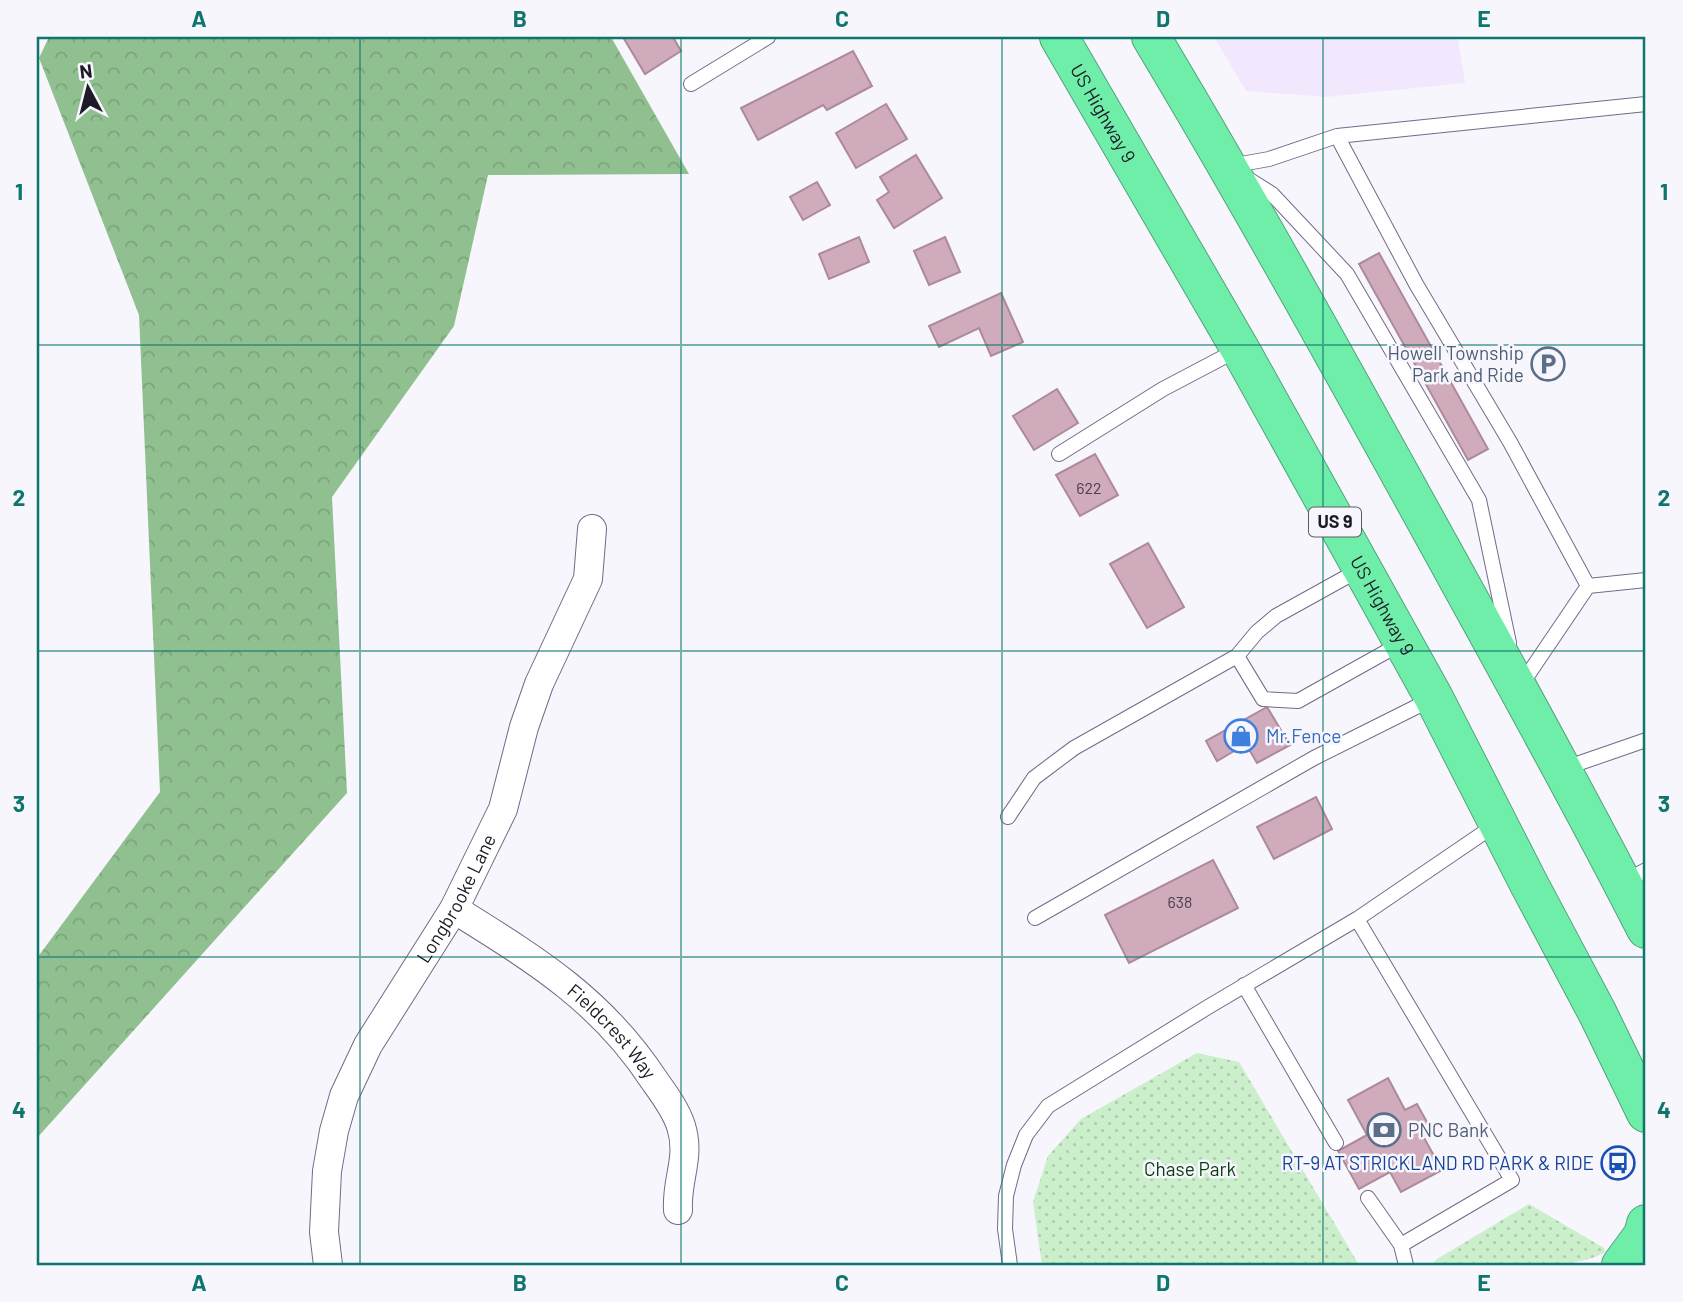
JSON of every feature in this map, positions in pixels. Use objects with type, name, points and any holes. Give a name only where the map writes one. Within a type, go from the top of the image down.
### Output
[{"type":"highway","name":"US Highway 9","points":[[1059,37],[1240,349],[1434,698],[1598,1014],[1646,1114]]},
{"type":"highway","points":[[1151,37],[1228,166],[1344,372],[1562,769],[1634,876],[1646,929]]},
{"type":"highway","points":[[1621,1265],[1643,1235],[1646,1224]]},
{"type":"street","name":"Longbrooke Lane","points":[[323,1265],[327,1171],[344,1096],[368,1045],[454,909],[503,809],[524,727],[539,684],[588,579],[592,529]]},
{"type":"street","name":"Fieldcrest Way","points":[[454,909],[572,987],[606,1017],[639,1056],[681,1125],[686,1156],[677,1201],[678,1210]]},
{"type":"lane","points":[[691,84],[768,37]]},
{"type":"lane","points":[[1228,166],[1269,159],[1337,136],[1646,104]]},
{"type":"lane","points":[[1337,136],[1416,284],[1510,442],[1588,586]]},
{"type":"lane","points":[[1228,166],[1272,194],[1347,274],[1479,500],[1519,689]]},
{"type":"lane","points":[[1059,454],[1163,389],[1240,349]]},
{"type":"lane","points":[[1008,817],[1034,778],[1074,748],[1237,656],[1257,632],[1276,616],[1360,569]]},
{"type":"lane","points":[[1588,586],[1646,580]]},
{"type":"lane","points":[[1519,689],[1588,586]]},
{"type":"lane","points":[[1237,656],[1263,699],[1298,701],[1403,642]]},
{"type":"lane","points":[[1035,918],[1314,758],[1434,698]]},
{"type":"lane","points":[[1562,769],[1646,740]]},
{"type":"lane","points":[[1010,1265],[1005,1229],[1006,1196],[1026,1135],[1048,1106],[1357,919],[1499,822]]},
{"type":"lane","points":[[1357,919],[1511,1180],[1401,1245]]},
{"type":"lane","points":[[1244,985],[1336,1143]]},
{"type":"lane","points":[[1368,1198],[1401,1245],[1406,1265]]},
{"type":"shaded area","points":[[1214,37],[1458,37],[1465,83],[1326,97],[1246,91]]},
{"type":"green space","points":[[49,37],[611,37],[689,174],[488,175],[454,326],[332,497],[347,793],[37,1138],[37,958],[160,792],[139,315],[39,58]]},
{"type":"green space","name":"Chase Park","points":[[1197,1053],[1239,1062],[1359,1265],[1042,1265],[1033,1202],[1048,1156],[1081,1119]]},
{"type":"green space","points":[[1529,1204],[1604,1248],[1605,1252],[1590,1259],[1547,1265],[1431,1265],[1437,1259]]},
{"type":"building","points":[[623,37],[673,37],[681,51],[645,74]]},
{"type":"building","points":[[853,51],[872,86],[827,110],[823,105],[758,140],[741,108]]},
{"type":"building","points":[[886,104],[907,139],[856,168],[836,133]]},
{"type":"building","points":[[916,155],[942,198],[894,228],[877,200],[889,192],[880,177]]},
{"type":"building","points":[[817,182],[830,205],[803,220],[790,197]]},
{"type":"building","points":[[859,237],[869,262],[829,279],[819,254]]},
{"type":"building","points":[[945,237],[960,272],[929,285],[914,251]]},
{"type":"building","points":[[1379,253],[1488,449],[1468,460],[1359,264]]},
{"type":"building","points":[[1001,293],[1023,342],[991,356],[979,328],[939,347],[929,326]]},
{"type":"building","points":[[1057,389],[1078,423],[1034,450],[1013,416]]},
{"type":"building","points":[[1095,454],[1118,495],[1080,516],[1056,475]]},
{"type":"building","points":[[1148,543],[1184,607],[1147,628],[1110,564]]},
{"type":"building","points":[[1267,707],[1290,745],[1257,763],[1246,744],[1217,761],[1206,741]]},
{"type":"building","points":[[1316,797],[1332,829],[1274,859],[1257,827]]},
{"type":"building","points":[[1213,860],[1238,908],[1129,963],[1105,915]]},
{"type":"building","points":[[1388,1078],[1405,1110],[1417,1104],[1432,1131],[1423,1136],[1442,1170],[1401,1192],[1390,1172],[1359,1189],[1338,1151],[1367,1135],[1348,1100]]},
{"type":"place","name":"Howell Township Park and Ride","points":[[1548,364]]},
{"type":"place","name":"Mr.Fence","points":[[1241,736]]},
{"type":"place","name":"PNC Bank","points":[[1384,1130]]},
{"type":"place","name":"RT-9 AT STRICKLAND RD PARK & RIDE","points":[[1618,1163]]}]
